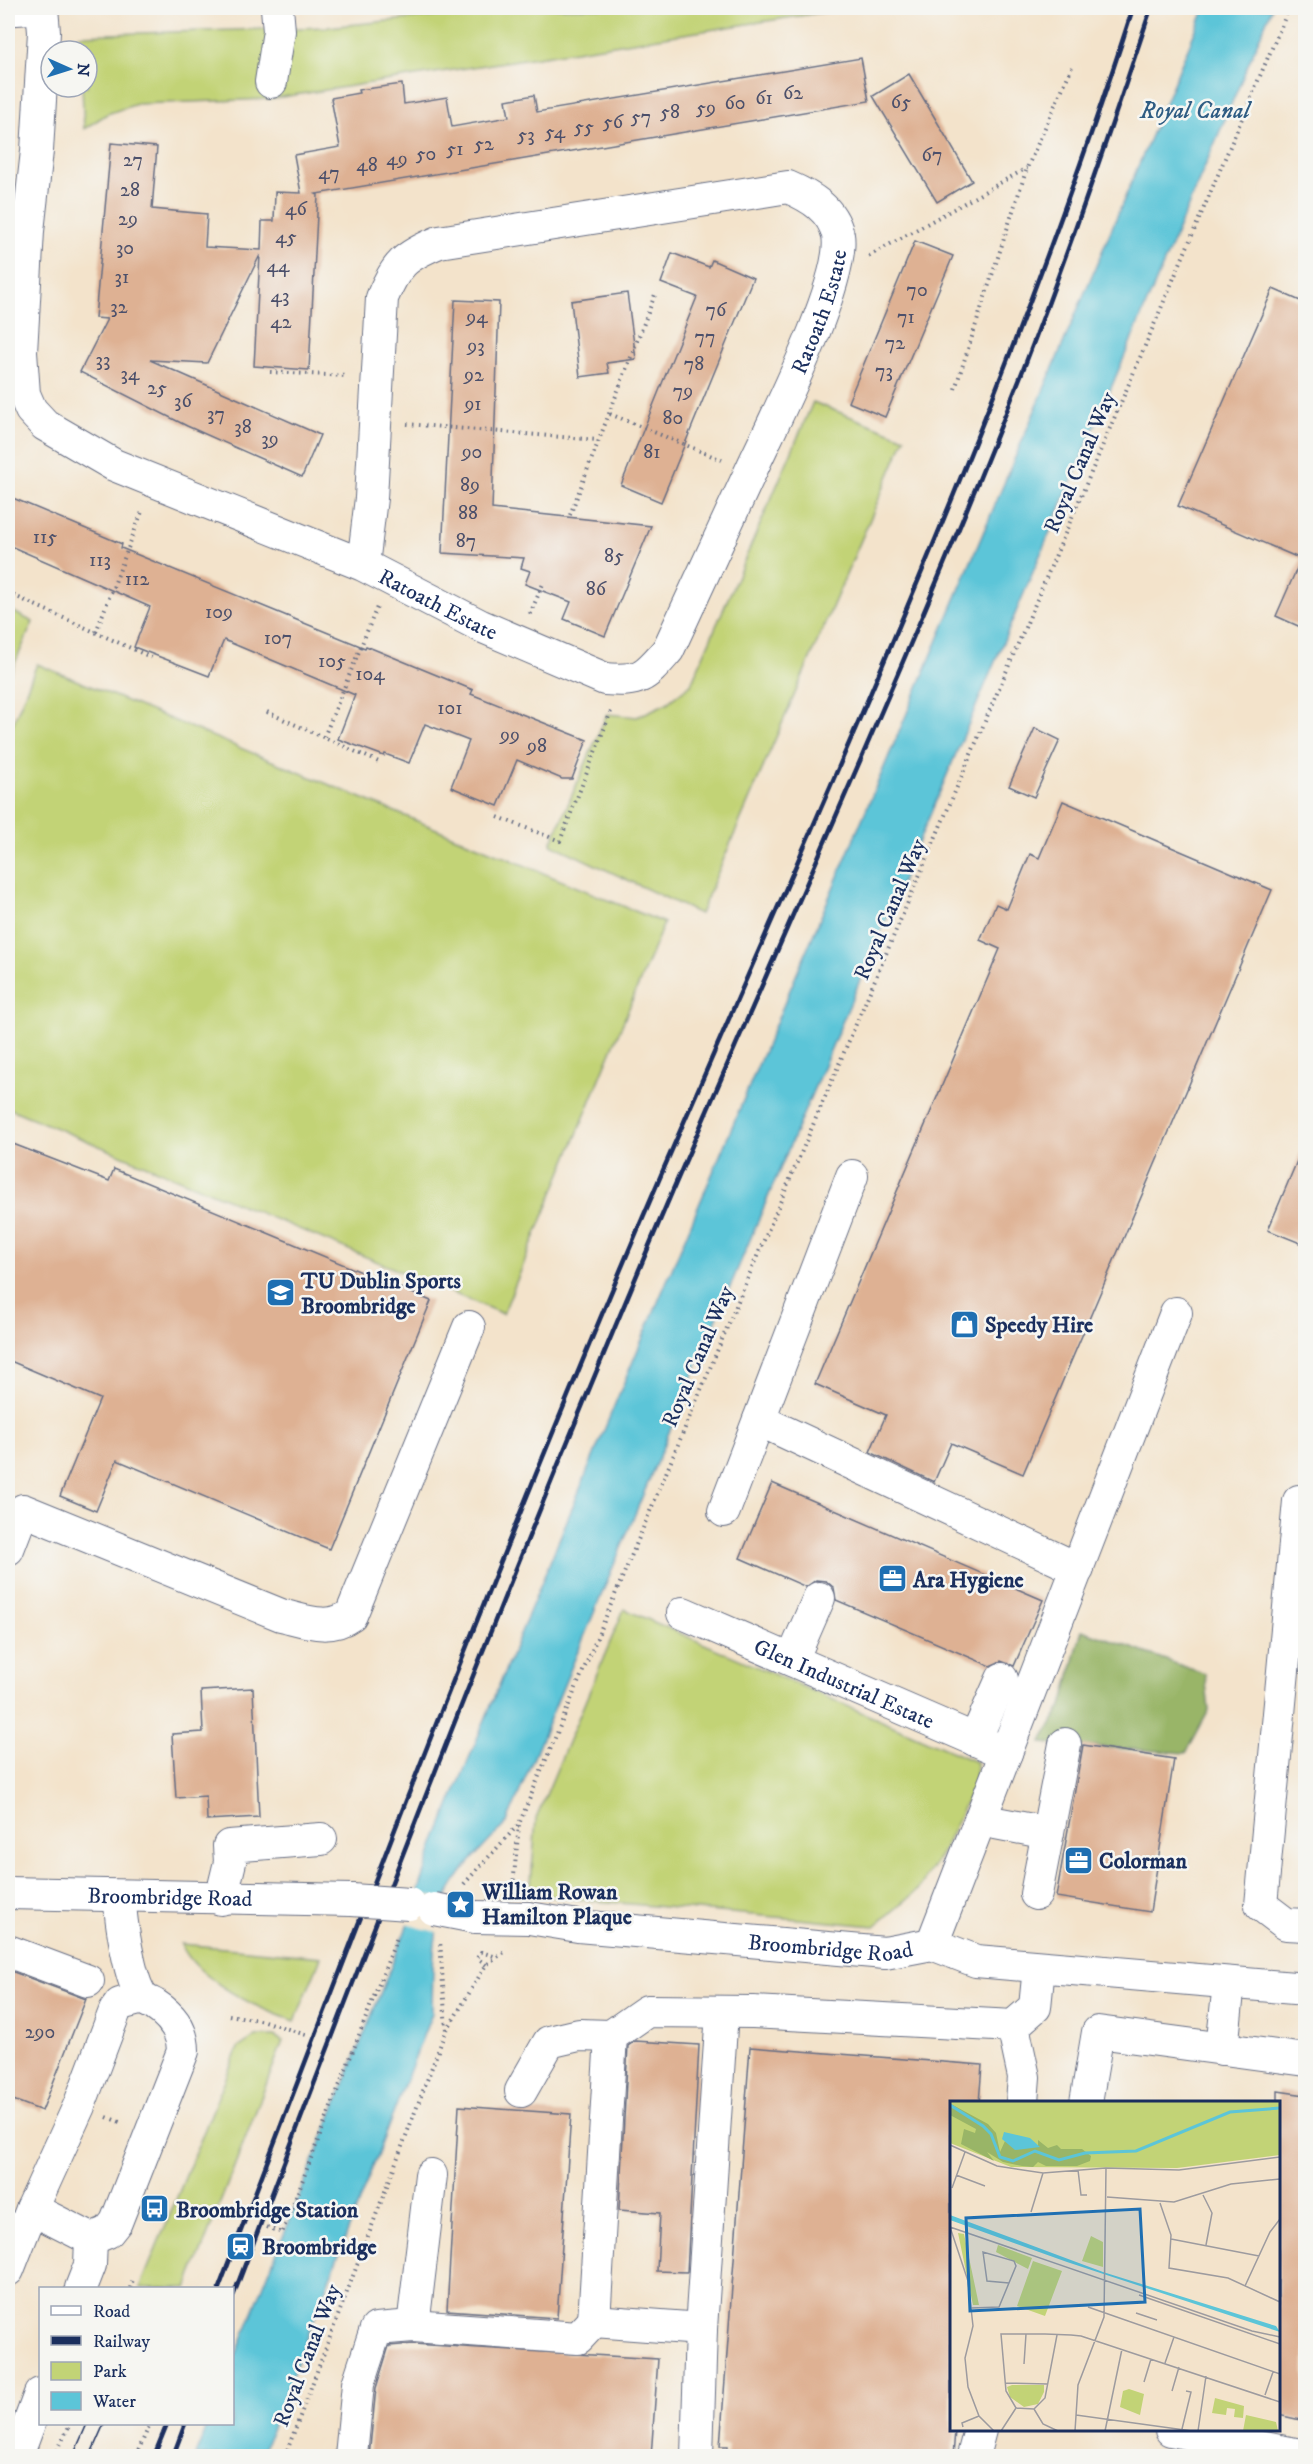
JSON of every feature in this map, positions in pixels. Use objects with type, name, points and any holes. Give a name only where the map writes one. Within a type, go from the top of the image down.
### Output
[{"type":"main road","points":[[8,9],[24,8]]},
{"type":"street","name":"Ratoath Estate","points":[[42,8],[44,32],[37,151],[18,230],[24,394],[31,410],[45,425],[104,459],[376,572],[481,626],[605,679],[623,681],[644,676],[668,650],[805,355],[838,260],[838,236],[830,214],[810,196],[788,187],[439,242],[411,254],[392,272],[382,298],[371,498],[376,572]]},
{"type":"street","points":[[271,82],[279,31],[277,8]]},
{"type":"street","points":[[724,1511],[852,1176]]},
{"type":"street","points":[[932,1944],[1176,1313]]},
{"type":"street","points":[[8,1548],[15,1507],[281,1615],[320,1624],[342,1621],[351,1615],[469,1327]]},
{"type":"street","points":[[759,1420],[1078,1569]]},
{"type":"street","points":[[1305,1501],[1299,1501],[1262,1905],[1287,1924],[1305,1925]]},
{"type":"street","points":[[792,1660],[819,1598]]},
{"type":"street","name":"Glen Industrial Estate","points":[[682,1613],[1006,1753]]},
{"type":"street","points":[[975,1740],[1002,1679]]},
{"type":"street","points":[[1036,1894],[1065,1744]]},
{"type":"street","points":[[980,1820],[1048,1833]]},
{"type":"street","points":[[221,1899],[230,1862],[229,1846],[321,1839]]},
{"type":"street","name":"Broombridge Road","points":[[8,1893],[120,1898],[343,1900],[409,1904],[475,1917],[529,1918],[578,1926],[885,1953],[932,1944],[976,1961],[1305,1989]]},
{"type":"street","points":[[32,2209],[91,2239],[108,2232],[116,2222],[183,2051],[181,2032],[163,2012],[143,1998],[127,1950],[120,1915],[120,1898]]},
{"type":"street","points":[[8,1951],[88,1981]]},
{"type":"street","points":[[521,2091],[549,2042],[579,2035],[611,2036],[647,2011],[722,2012],[1013,2026],[1035,2007],[1039,1967]]},
{"type":"street","points":[[1222,2049],[1229,1983]]},
{"type":"street","points":[[8,2270],[32,2209],[79,2106],[115,2011],[120,2004],[143,1998]]},
{"type":"street","points":[[698,2457],[701,2329],[722,2012]]},
{"type":"street","points":[[1013,2026],[1024,2077],[1022,2101]]},
{"type":"street","points":[[1086,2101],[1098,2032],[1305,2060]]},
{"type":"street","points":[[351,2457],[358,2385],[376,2329],[413,2326],[578,2338],[594,2321],[611,2036]]},
{"type":"street","points":[[413,2326],[431,2175]]},
{"type":"street","points":[[82,2285],[90,2265],[91,2239]]},
{"type":"street","points":[[594,2321],[701,2329]]},
{"type":"street","points":[[17,2457],[39,2397]]},
{"type":"street","points":[[973,2457],[980,2431]]},
{"type":"street","points":[[1176,2431],[1305,2456]]},
{"type":"path","name":"Royal Canal Way","points":[[514,1892],[519,1824],[744,1287],[969,764],[1289,8]]},
{"type":"path","points":[[955,389],[1027,168],[1072,67]]},
{"type":"path","points":[[838,260],[873,255],[1027,168]]},
{"type":"path","points":[[570,515],[656,292]]},
{"type":"path","points":[[270,372],[377,377]]},
{"type":"path","points":[[610,414],[751,471]]},
{"type":"path","points":[[374,422],[598,440]]},
{"type":"path","points":[[96,632],[154,480]]},
{"type":"path","points":[[324,737],[376,572]]},
{"type":"path","points":[[8,593],[155,659]]},
{"type":"path","points":[[498,817],[560,841],[623,681]]},
{"type":"path","points":[[267,712],[381,763]]},
{"type":"path","points":[[267,2228],[282,2233],[402,1926]]},
{"type":"path","name":"Royal Canal Way","points":[[285,2457],[446,2030],[486,1965]]},
{"type":"path","points":[[229,2015],[264,2021],[306,2035]]},
{"type":"path","points":[[131,2287],[133,2280]]},
{"type":"path","points":[[55,2457],[70,2425]]},
{"type":"path","points":[[136,2457],[150,2425]]},
{"type":"path","points":[[105,2457],[107,2451]]},
{"type":"green space","points":[[519,8],[850,8],[269,99],[137,104],[107,114],[84,129],[83,99],[99,99],[99,39],[79,39],[79,35],[328,27]]},
{"type":"green space","points":[[813,402],[905,438],[700,914],[551,844],[607,714],[637,717],[667,703],[691,684]]},
{"type":"green space","points":[[8,609],[33,622],[8,679]]},
{"type":"green space","points":[[37,664],[664,923],[503,1314],[8,1108],[8,736]]},
{"type":"green space","points":[[624,1609],[976,1762],[975,1782],[943,1851],[918,1890],[875,1926],[530,1895],[536,1819]]},
{"type":"green space","points":[[1082,1630],[1205,1674],[1209,1710],[1186,1753],[1041,1743],[1062,1706]]},
{"type":"green space","points":[[181,1944],[321,1957],[295,2021],[230,1992],[201,1970]]},
{"type":"green space","points":[[256,2036],[274,2036],[283,2041],[187,2287],[140,2287],[238,2048]]},
{"type":"water","name":"Royal Canal","points":[[1205,8],[1272,8],[702,1353],[507,1822],[467,1865],[453,1884],[442,1908],[433,1968],[432,2013],[261,2456],[195,2456],[208,2425],[234,2425],[234,2359],[408,1924],[435,1841],[617,1399]]},
{"type":"pier","points":[[414,1891],[450,1901],[440,1933],[405,1924]]},
{"type":"building","points":[[861,58],[869,101],[316,194],[318,195],[309,370],[254,366],[260,255],[207,363],[150,360],[320,435],[302,477],[187,426],[80,372],[107,319],[95,318],[111,143],[157,147],[152,209],[207,214],[205,247],[261,250],[262,221],[274,221],[275,192],[301,193],[294,155],[340,147],[331,98],[359,93],[358,90],[402,84],[404,104],[447,97],[452,127],[509,117],[506,100],[534,95],[537,112]]},
{"type":"building","points":[[909,74],[972,181],[937,202],[873,96]]},
{"type":"building","points":[[915,241],[953,256],[885,417],[848,402]]},
{"type":"building","points":[[672,253],[709,267],[712,260],[753,278],[661,502],[621,485],[697,297],[661,283]]},
{"type":"building","points":[[1273,289],[1305,303],[1305,629],[1276,616],[1301,559],[1178,506]]},
{"type":"building","points":[[627,293],[636,359],[607,363],[609,373],[580,377],[571,301]]},
{"type":"building","points":[[455,300],[499,302],[492,509],[651,526],[605,636],[564,619],[571,602],[525,584],[530,571],[521,568],[524,558],[442,553]]},
{"type":"building","points":[[8,496],[122,544],[121,548],[473,690],[471,694],[587,740],[572,779],[562,779],[517,760],[498,806],[451,787],[469,741],[425,724],[409,763],[385,754],[384,756],[338,739],[355,695],[224,640],[209,676],[134,647],[150,607],[8,545]]},
{"type":"building","points":[[1035,728],[1060,740],[1034,797],[1009,786]]},
{"type":"building","points":[[1063,801],[1272,890],[1023,1474],[951,1443],[934,1482],[870,1452],[886,1415],[815,1384],[1000,949],[980,940],[996,904],[1007,909],[1030,854],[1039,858]]},
{"type":"building","points":[[8,1142],[109,1181],[114,1169],[431,1301],[329,1549],[117,1460],[96,1511],[60,1496],[100,1399],[8,1360]]},
{"type":"building","points":[[1305,1142],[1305,1245],[1268,1230]]},
{"type":"building","name":"Ara Hygiene","points":[[772,1483],[1043,1600],[1014,1666],[1001,1661],[990,1666],[836,1600],[834,1588],[826,1581],[816,1580],[806,1587],[740,1558]]},
{"type":"building","points":[[253,1688],[259,1817],[207,1820],[206,1796],[176,1798],[172,1734],[203,1732],[201,1691]]},
{"type":"building","points":[[1083,1745],[1174,1759],[1150,1912],[1056,1897]]},
{"type":"building","points":[[8,1970],[86,1999],[42,2111],[8,2098]]},
{"type":"building","points":[[635,2041],[699,2045],[687,2272],[657,2271],[660,2213],[619,2210],[628,2046]]},
{"type":"building","points":[[750,2047],[982,2065],[979,2101],[950,2101],[950,2431],[955,2431],[953,2457],[727,2457],[728,2446],[720,2446]]},
{"type":"building","points":[[1278,2091],[1305,2095],[1305,2421],[1280,2415],[1280,2101],[1278,2101]]},
{"type":"building","points":[[459,2106],[571,2114],[557,2318],[447,2310]]},
{"type":"building","points":[[413,2344],[658,2359],[651,2457],[369,2457],[376,2388],[389,2346]]},
{"type":"tram line","points":[[73,2456],[87,2425]]},
{"type":"tram line","points":[[90,2456],[104,2425]]},
{"type":"railway","points":[[219,2287],[380,1869],[545,1451],[661,1175],[850,742],[971,452],[1029,305],[1083,157],[1133,8]]},
{"type":"railway","points":[[234,2294],[392,1882],[557,1467],[672,1192],[939,577],[1023,370],[1057,280],[1151,8]]},
{"type":"railway","points":[[154,2456],[167,2425]]},
{"type":"railway","points":[[173,2456],[185,2425]]},
{"type":"place","name":"TU Dublin Sports Broombridge","points":[[280,1293]]},
{"type":"place","name":"Speedy Hire","points":[[964,1324]]},
{"type":"place","name":"Ara Hygiene","points":[[892,1579]]},
{"type":"place","name":"Colorman","points":[[1078,1860]]},
{"type":"place","name":"William Rowan Hamilton Plaque","points":[[461,1904]]},
{"type":"place","name":"Broombridge Station","points":[[155,2209]]},
{"type":"place","name":"Broombridge","points":[[241,2246]]}]
